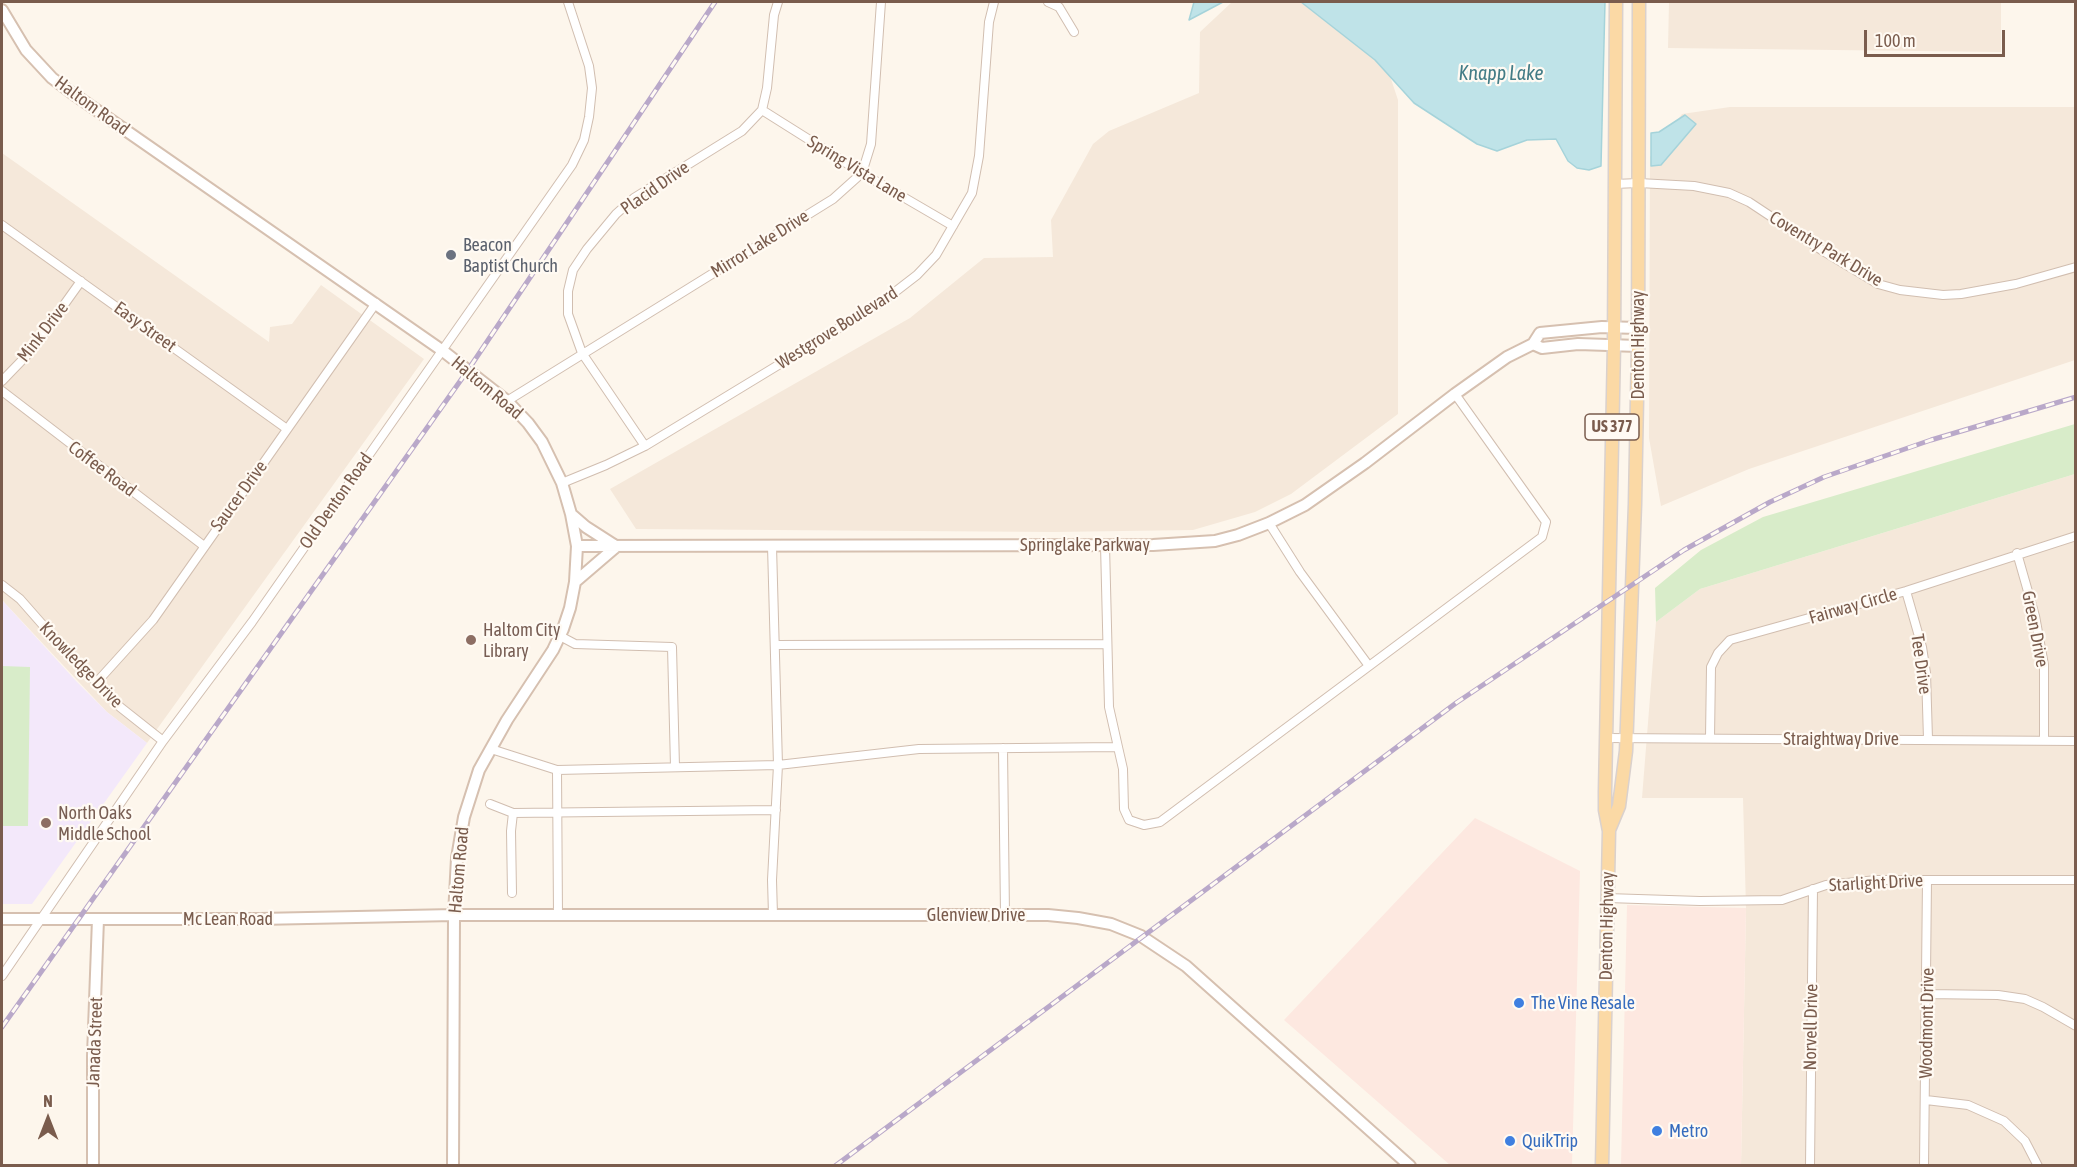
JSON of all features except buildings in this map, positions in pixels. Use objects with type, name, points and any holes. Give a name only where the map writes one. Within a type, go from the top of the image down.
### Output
[{"type":"main road","name":"Denton Highway","points":[[1602,1166],[1609,831],[1605,810],[1614,345],[1616,2]]},
{"type":"main road","name":"Denton Highway","points":[[1609,831],[1619,806],[1626,738],[1636,493],[1639,2]]},
{"type":"main road","name":"Haltom Road","points":[[2,10],[26,50],[58,83],[376,303],[507,401],[542,442],[562,483],[578,546],[570,608],[553,650],[507,720],[480,770],[464,817],[457,858],[454,915],[453,1166]]},
{"type":"main road","name":"Springlake Parkway","points":[[578,546],[1153,545],[1215,541],[1269,523],[1313,499],[1507,357],[1533,344],[1540,333],[1579,328],[1638,328]]},
{"type":"main road","points":[[1533,344],[1542,348],[1578,344],[1638,346]]},
{"type":"main road","points":[[571,514],[586,527],[617,546],[575,582]]},
{"type":"main road","name":"Mc Lean Road","points":[[2,919],[259,919],[454,915]]},
{"type":"main road","name":"Glenview Drive","points":[[454,915],[1048,915],[1111,924],[1141,936],[1186,966],[1410,1166]]},
{"type":"main road","name":"Janada Street","points":[[93,1166],[93,1056],[98,919]]},
{"type":"street","name":"Old Denton Road","points":[[2,976],[163,741],[252,622],[572,165],[584,140],[590,117],[592,88],[590,66],[568,2]]},
{"type":"street","points":[[762,110],[767,88],[774,15],[778,2]]},
{"type":"street","name":"Mirror Lake Drive","points":[[507,401],[833,199],[862,173],[872,144],[881,2]]},
{"type":"street","name":"Westgrove Boulevard","points":[[562,483],[645,446],[882,302],[917,275],[936,255],[972,193],[979,156],[989,22],[994,2]]},
{"type":"street","points":[[1048,2],[1059,7],[1074,32]]},
{"type":"street","name":"Spring Vista Lane","points":[[762,110],[862,173],[953,226]]},
{"type":"street","name":"Placid Drive","points":[[645,446],[582,353],[568,314],[568,291],[573,270],[616,214],[634,198],[742,131],[762,110]]},
{"type":"street","name":"Coventry Park Drive","points":[[1614,184],[1694,186],[1729,193],[1749,202],[1878,284],[1900,290],[1943,295],[1961,294],[2016,284],[2076,267]]},
{"type":"street","name":"Easy Street","points":[[2,225],[287,429]]},
{"type":"street","name":"Mink Drive","points":[[2,381],[31,351],[81,281]]},
{"type":"street","name":"Saucer Drive","points":[[96,684],[153,620],[376,303]]},
{"type":"street","name":"Coffee Road","points":[[2,391],[204,546]]},
{"type":"street","points":[[1105,545],[1109,707],[1123,769],[1124,808],[1129,820],[1144,825],[1160,822],[1542,537],[1546,522],[1455,394]]},
{"type":"street","points":[[1269,523],[1300,572],[1369,666]]},
{"type":"street","name":"Fairway Circle","points":[[1710,738],[1711,667],[1718,653],[1730,640],[1906,591],[2076,536]]},
{"type":"street","points":[[772,546],[778,765],[772,880],[773,915]]},
{"type":"street","name":"Green Drive","points":[[2018,553],[2035,616],[2044,665],[2044,741]]},
{"type":"street","name":"Knowledge Drive","points":[[2,585],[20,599],[96,684],[163,741]]},
{"type":"street","name":"Tee Drive","points":[[1906,591],[1922,646],[1926,673],[1928,739]]},
{"type":"street","points":[[560,636],[575,645],[672,647],[675,767]]},
{"type":"street","points":[[775,645],[1106,644]]},
{"type":"street","name":"Straightway Drive","points":[[1606,738],[2076,741]]},
{"type":"street","points":[[491,749],[557,770],[778,765],[920,748],[1118,747]]},
{"type":"street","points":[[1003,748],[1005,915]]},
{"type":"street","points":[[557,770],[558,915]]},
{"type":"street","points":[[490,804],[513,813],[776,810]]},
{"type":"street","points":[[512,893],[513,813]]},
{"type":"street","name":"Woodmont Drive","points":[[1924,1166],[1927,880]]},
{"type":"street","name":"Starlight Drive","points":[[1607,898],[1709,901],[1782,900],[1826,885],[1849,882],[2076,880]]},
{"type":"street","name":"Norvell Drive","points":[[1810,1166],[1813,889]]},
{"type":"street","points":[[1927,994],[1998,995],[2025,999],[2076,1026]]},
{"type":"street","points":[[1926,1100],[1968,1105],[2004,1121],[2025,1141],[2038,1166]]},
{"type":"shaded area","points":[[1232,2],[1301,2],[1375,60],[1390,76],[1398,100],[1398,414],[1291,494],[1255,512],[1193,530],[1054,532],[636,529],[610,489],[910,318],[984,258],[1053,257],[1051,220],[1093,144],[1109,131],[1199,93],[1200,32]]},
{"type":"shaded area","points":[[1669,2],[2001,2],[2001,52],[1668,48]]},
{"type":"shaded area","points":[[1730,107],[2075,107],[2075,360],[1749,469],[1661,506],[1649,438],[1650,157],[1682,114]]},
{"type":"shaded area","points":[[2,153],[269,342],[270,327],[292,324],[321,285],[424,359],[147,743],[107,712],[2,600]]},
{"type":"shaded area","points":[[2075,474],[2075,1165],[1741,1165],[1746,908],[1743,798],[1642,798],[1656,622],[1700,589]]},
{"type":"shaded area","name":"North Oaks Middle School","points":[[2,600],[107,712],[147,743],[32,904],[2,904]]},
{"type":"shaded area","points":[[1475,818],[1580,871],[1572,1165],[1450,1165],[1284,1020]]},
{"type":"shaded area","points":[[1627,905],[1746,908],[1741,1165],[1621,1165]]},
{"type":"green space","points":[[2075,424],[2075,474],[1700,589],[1656,622],[1655,588],[1701,550],[1763,517]]},
{"type":"green space","points":[[2,666],[30,667],[28,826],[2,826]]},
{"type":"water","points":[[1194,2],[1223,2],[1189,20]]},
{"type":"water","name":"Knapp Lake","points":[[1301,2],[1605,2],[1601,166],[1589,170],[1577,168],[1568,161],[1556,139],[1527,140],[1497,151],[1477,144],[1414,103],[1375,60]]},
{"type":"water","points":[[1685,115],[1696,124],[1661,165],[1651,166],[1651,133],[1659,132]]},
{"type":"railway","points":[[2,1027],[468,370],[715,2]]},
{"type":"railway","points":[[835,1166],[1456,703],[1684,550],[1770,502],[1824,477],[1931,440],[2076,397]]},
{"type":"place","name":"Beacon Baptist Church","points":[[451,255]]},
{"type":"place","name":"Haltom City Library","points":[[471,640]]},
{"type":"place","name":"North Oaks Middle School","points":[[46,823]]},
{"type":"place","name":"The Vine Resale","points":[[1519,1003]]},
{"type":"place","name":"Metro","points":[[1657,1131]]},
{"type":"place","name":"QuikTrip","points":[[1510,1141]]}]
